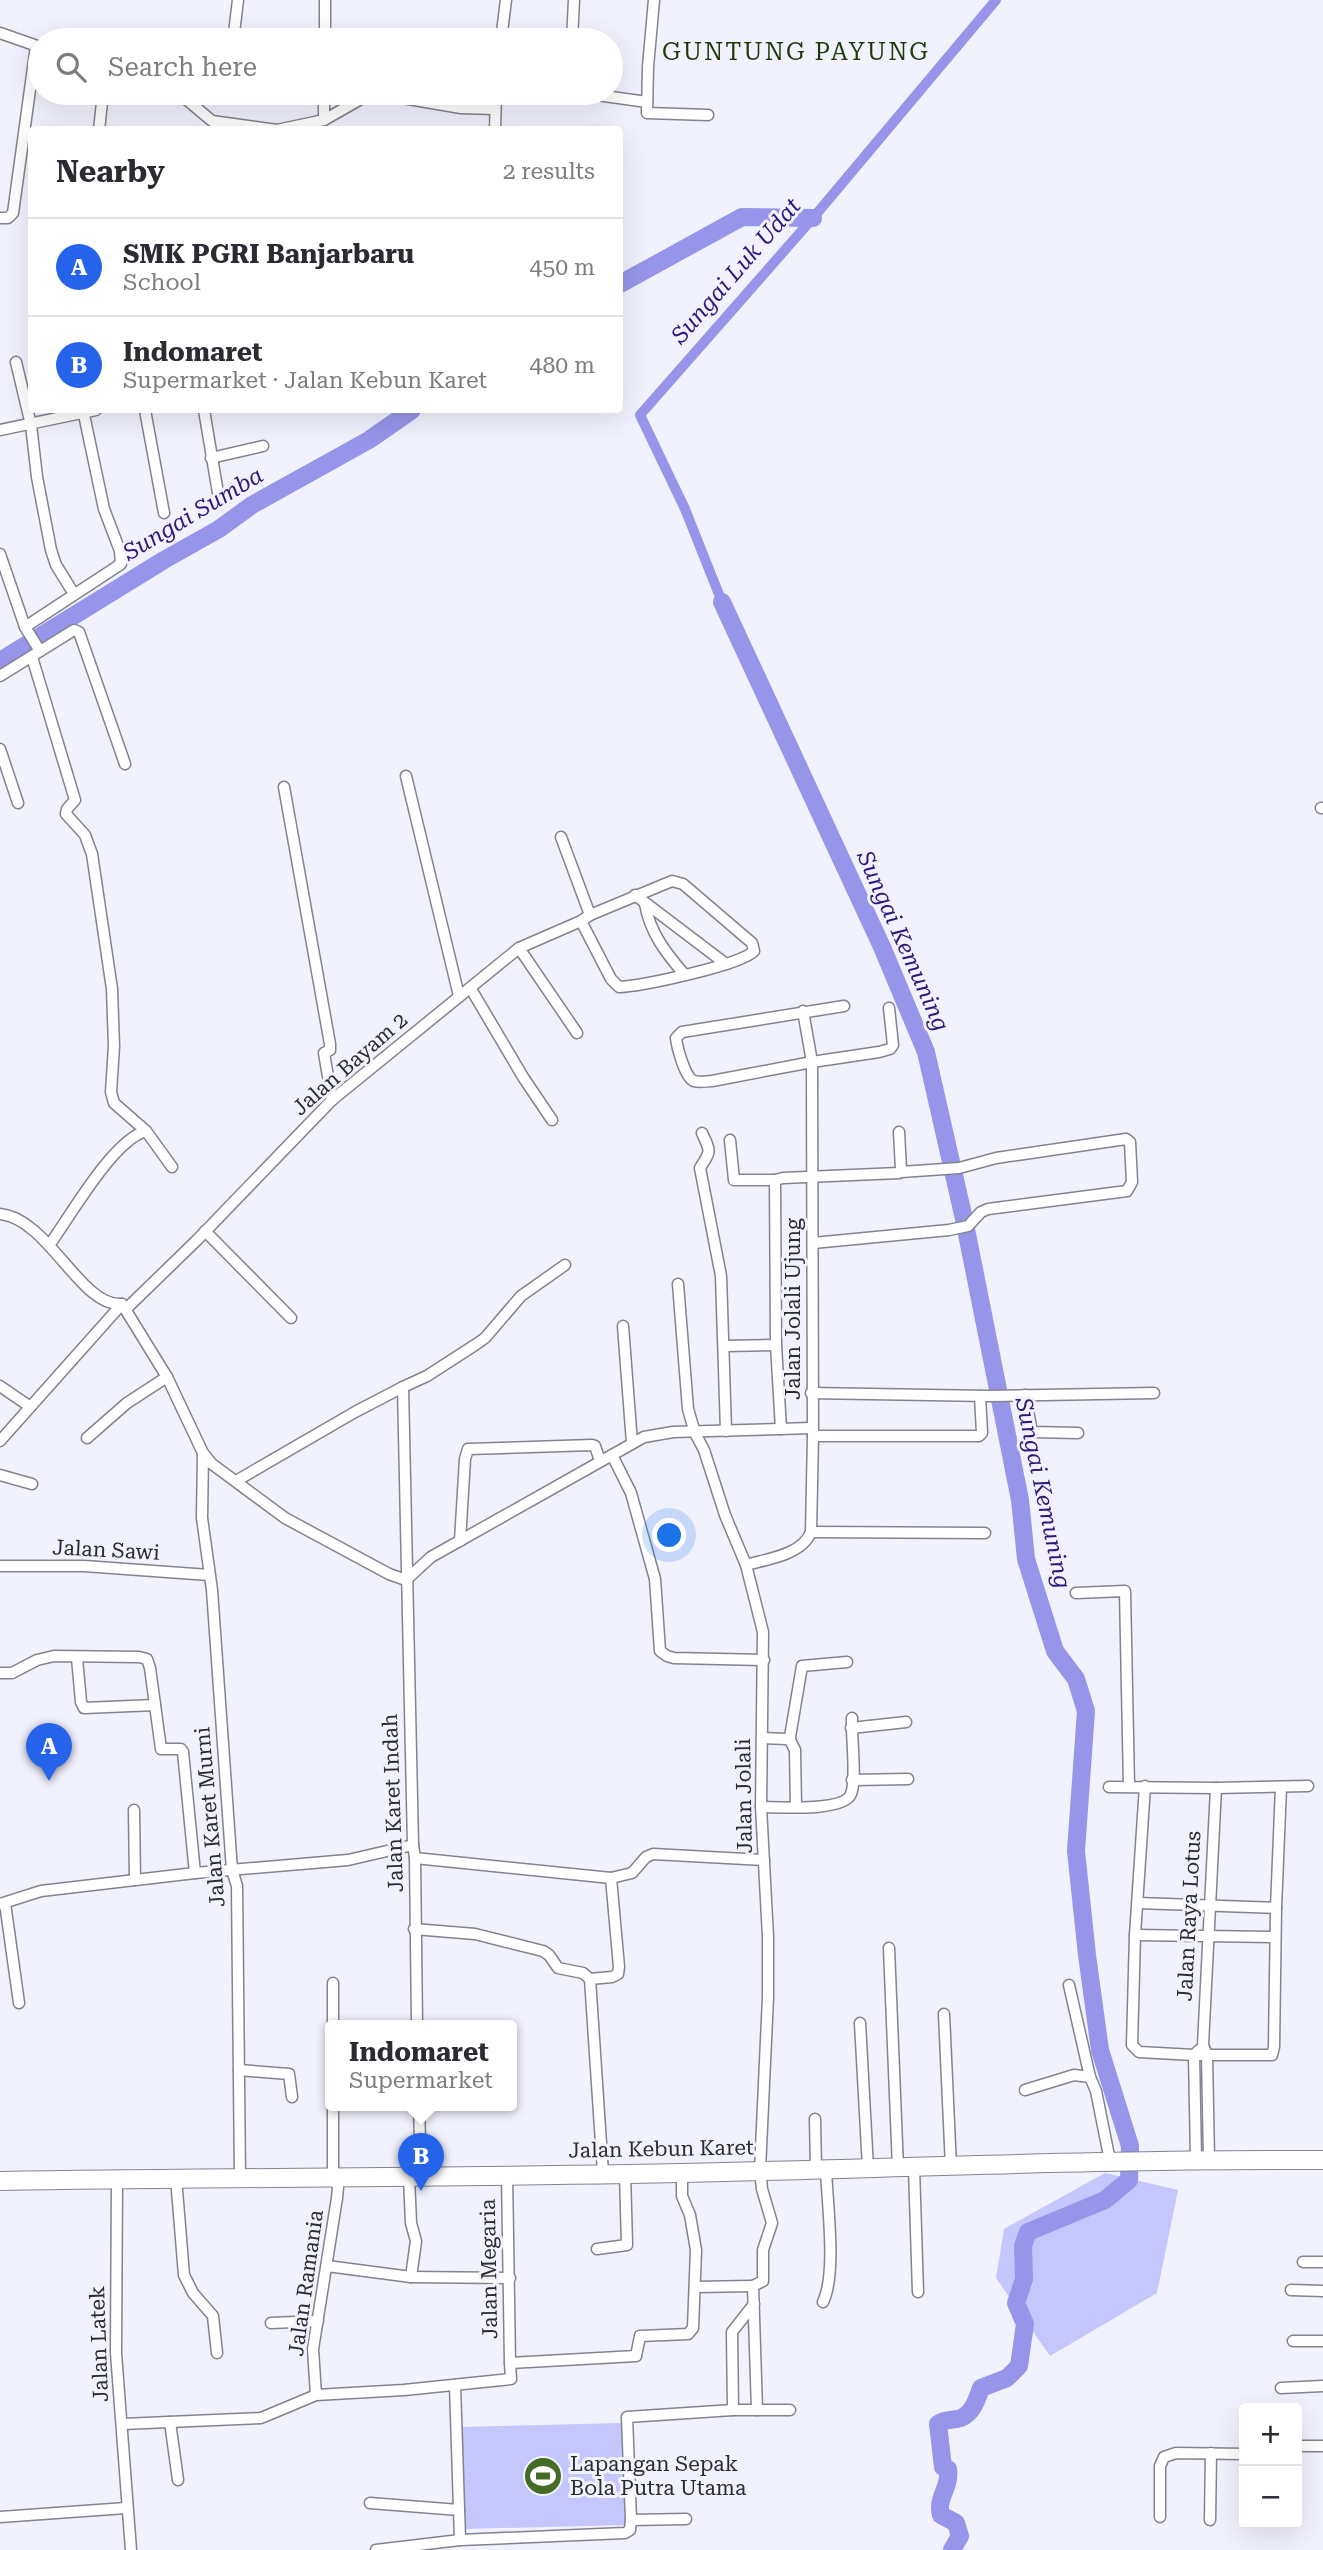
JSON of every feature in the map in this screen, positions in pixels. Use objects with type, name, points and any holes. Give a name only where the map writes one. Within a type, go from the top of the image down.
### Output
[{"type":"main road","name":"Jalan Kebun Karet","points":[[0,2181],[415,2178],[507,2174],[951,2167],[1122,2160],[1323,2160]]},
{"type":"street","points":[[234,28],[237,0]]},
{"type":"street","points":[[325,0],[325,28]]},
{"type":"street","points":[[502,28],[506,0]]},
{"type":"street","points":[[573,28],[574,0]]},
{"type":"street","points":[[654,0],[647,102],[649,114],[708,116]]},
{"type":"street","points":[[0,33],[28,43]]},
{"type":"street","points":[[623,99],[647,102]]},
{"type":"street","points":[[0,218],[8,218],[13,213],[29,105]]},
{"type":"street","points":[[99,126],[102,105]]},
{"type":"street","points":[[193,105],[212,121],[248,126]]},
{"type":"street","points":[[324,105],[324,120]]},
{"type":"street","points":[[296,126],[324,120],[349,105]]},
{"type":"street","points":[[448,105],[495,109]]},
{"type":"street","points":[[495,105],[495,126]]},
{"type":"street","points":[[16,362],[28,412]]},
{"type":"street","points":[[28,413],[51,550],[74,594]]},
{"type":"street","points":[[0,430],[31,425],[73,413]]},
{"type":"street","points":[[27,630],[74,594],[121,564],[120,551],[104,509],[84,413]]},
{"type":"street","points":[[146,413],[164,513]]},
{"type":"street","points":[[204,413],[218,493]]},
{"type":"street","points":[[211,458],[263,446]]},
{"type":"street","points":[[0,554],[36,652],[75,800],[66,814],[85,835],[92,854],[113,989],[114,1046],[111,1092],[114,1103],[146,1131],[172,1167]]},
{"type":"street","points":[[0,676],[74,630],[79,632],[125,764]]},
{"type":"street","points":[[0,749],[18,803]]},
{"type":"street","points":[[406,776],[459,996]]},
{"type":"street","points":[[284,787],[330,1044],[330,1050],[324,1053],[332,1100]]},
{"type":"street","points":[[561,838],[586,918],[616,986],[631,986],[726,964]]},
{"type":"street","name":"Jalan Bayam 2","points":[[0,1441],[29,1406],[124,1307],[205,1231],[332,1100],[519,948],[668,882],[684,884],[754,946],[753,954],[726,964]]},
{"type":"street","points":[[635,895],[726,964]]},
{"type":"street","points":[[645,904],[647,919],[656,939],[684,974]]},
{"type":"street","points":[[519,948],[577,1033]]},
{"type":"street","points":[[471,989],[552,1120]]},
{"type":"street","points":[[844,1006],[682,1032],[676,1038],[677,1046],[690,1079],[696,1082],[879,1052],[892,1048],[889,1008]]},
{"type":"street","name":"Jalan Jolali Ujung","points":[[803,1011],[812,1062],[811,1532]]},
{"type":"street","points":[[50,1244],[123,1144],[136,1134],[146,1131]]},
{"type":"street","points":[[899,1132],[901,1172]]},
{"type":"street","points":[[702,1133],[710,1151],[709,1158],[700,1168],[721,1276],[726,1431]]},
{"type":"street","points":[[730,1140],[734,1180],[940,1170],[1126,1139],[1130,1142],[1132,1182],[1127,1191],[988,1209],[977,1215],[968,1226],[949,1230],[813,1243]]},
{"type":"street","points":[[775,1180],[776,1345],[780,1429]]},
{"type":"street","points":[[0,1214],[20,1219],[50,1244],[66,1267],[95,1293],[124,1307],[167,1377],[203,1454],[212,1464],[285,1518],[389,1574],[406,1580],[431,1557],[632,1443],[660,1433],[780,1429],[979,1436],[982,1433],[984,1396]]},
{"type":"street","points":[[205,1231],[291,1318]]},
{"type":"street","points":[[236,1481],[355,1412],[427,1376],[475,1345],[485,1338],[521,1296],[565,1265]]},
{"type":"street","name":"Jalan Jolali","points":[[678,1284],[688,1409],[724,1514],[746,1565],[763,1632],[761,1807],[768,1997],[761,2170],[762,2189],[772,2222],[763,2250],[763,2281],[753,2286]]},
{"type":"street","points":[[624,1326],[632,1443]]},
{"type":"street","points":[[724,1346],[776,1345]]},
{"type":"street","points":[[87,1438],[127,1403],[167,1377]]},
{"type":"street","points":[[0,1386],[29,1406]]},
{"type":"street","name":"Jalan Karet Indah","points":[[403,1387],[417,2020]]},
{"type":"street","points":[[811,1393],[984,1396],[1154,1393]]},
{"type":"street","points":[[1025,1395],[1031,1432],[1078,1433]]},
{"type":"street","points":[[460,1541],[465,1459],[468,1450],[592,1445],[595,1446],[600,1461]]},
{"type":"street","name":"Jalan Karet Murni","points":[[203,1454],[202,1518],[209,1575],[232,1870],[237,1886],[240,2178]]},
{"type":"street","points":[[612,1455],[631,1493],[655,1580],[659,1646],[662,1653],[674,1658],[764,1660]]},
{"type":"street","points":[[0,1475],[32,1483]]},
{"type":"street","points":[[746,1565],[793,1551],[802,1546],[811,1532],[985,1533]]},
{"type":"street","name":"Jalan Sawi","points":[[0,1566],[84,1566],[209,1575]]},
{"type":"street","points":[[1076,1593],[1125,1591],[1129,1786]]},
{"type":"street","points":[[0,1674],[12,1673],[37,1660],[54,1656],[147,1659],[161,1749],[181,1749],[183,1752],[195,1873]]},
{"type":"street","points":[[77,1658],[81,1702],[84,1708],[155,1705]]},
{"type":"street","points":[[796,1807],[795,1750],[789,1738],[802,1666],[847,1662]]},
{"type":"street","points":[[761,1807],[831,1806],[847,1799],[851,1794],[852,1780],[851,1723],[906,1722]]},
{"type":"street","points":[[762,1738],[789,1738]]},
{"type":"street","points":[[852,1780],[908,1779]]},
{"type":"street","points":[[1145,1786],[1135,1935],[1132,2045],[1139,2052],[1194,2055],[1205,2050],[1272,2055],[1275,2029],[1275,1937],[1281,1787]]},
{"type":"street","points":[[1109,1787],[1308,1786]]},
{"type":"street","name":"Jalan Raya Lotus","points":[[1202,2160],[1208,1907],[1216,1788]]},
{"type":"street","points":[[134,1811],[135,1880]]},
{"type":"street","points":[[19,2003],[2,1904],[41,1891],[195,1873],[348,1860],[412,1845]]},
{"type":"street","points":[[415,1858],[611,1878],[632,1873],[646,1857],[653,1854],[764,1860]]},
{"type":"street","points":[[590,1979],[618,1974],[611,1878]]},
{"type":"street","points":[[1138,1903],[1276,1908]]},
{"type":"street","points":[[414,1929],[475,1934],[543,1951],[558,1968],[583,1973],[590,1979],[603,2173]]},
{"type":"street","points":[[1135,1935],[1275,1937]]},
{"type":"street","points":[[889,1948],[918,2292]]},
{"type":"street","points":[[333,1983],[333,2020]]},
{"type":"street","points":[[1069,1985],[1090,2077],[1122,2160]]},
{"type":"street","points":[[944,2014],[951,2167]]},
{"type":"street","points":[[860,2023],[868,2168]]},
{"type":"street","points":[[1194,2055],[1202,2160]]},
{"type":"street","points":[[239,2070],[289,2074],[292,2097]]},
{"type":"street","points":[[1024,2090],[1074,2075],[1090,2077]]},
{"type":"street","name":"Jalan Ramania","points":[[316,2395],[313,2356],[338,2187],[333,2177],[333,2111]]},
{"type":"street","points":[[411,2277],[416,2241],[411,2223],[419,2111]]},
{"type":"street","points":[[815,2119],[830,2273],[823,2302]]},
{"type":"street","points":[[122,2424],[261,2418],[316,2395],[512,2379],[510,2363],[636,2356],[640,2336],[688,2334],[692,2331],[696,2250],[690,2216],[682,2196],[681,2172]]},
{"type":"street","points":[[597,2249],[627,2245],[625,2173]]},
{"type":"street","name":"Jalan Megaria","points":[[507,2174],[510,2363]]},
{"type":"street","points":[[176,2178],[184,2275],[193,2293],[213,2316],[217,2353]]},
{"type":"street","name":"Jalan Latek","points":[[117,2179],[116,2353],[131,2550]]},
{"type":"street","points":[[1303,2262],[1323,2262]]},
{"type":"street","points":[[327,2266],[411,2277],[510,2278]]},
{"type":"street","points":[[695,2287],[753,2286],[757,2410]]},
{"type":"street","points":[[1291,2290],[1323,2291]]},
{"type":"street","points":[[733,2410],[732,2332],[754,2304]]},
{"type":"street","points":[[271,2323],[318,2321]]},
{"type":"street","points":[[1293,2341],[1323,2341]]},
{"type":"street","points":[[455,2385],[460,2540]]},
{"type":"street","points":[[1282,2388],[1323,2386]]},
{"type":"street","points":[[376,2550],[421,2547],[460,2540],[513,2545],[625,2533],[631,2530],[627,2417],[733,2410],[790,2410]]},
{"type":"street","points":[[170,2422],[178,2480]]},
{"type":"street","points":[[1302,2446],[1323,2446]]},
{"type":"street","points":[[1160,2518],[1160,2466],[1164,2457],[1176,2453],[1239,2454]]},
{"type":"street","points":[[1210,2521],[1211,2454]]},
{"type":"street","points":[[370,2503],[459,2510]]},
{"type":"street","points":[[0,2516],[126,2508]]},
{"type":"street","points":[[631,2520],[686,2519]]},
{"type":"shaded area","points":[[1105,2173],[1178,2190],[1157,2293],[1050,2356],[996,2278],[1004,2229]]},
{"type":"shaded area","name":"Lapangan Sepak Bola Putra Utama","points":[[623,2423],[625,2525],[464,2529],[461,2427]]},
{"type":"waterway","name":"Sungai Luk Udat","points":[[722,602],[685,509],[640,415],[813,218],[996,0]]},
{"type":"waterway","name":"Sungai Sumba","points":[[623,282],[742,217],[813,218]]},
{"type":"waterway","name":"Sungai Sumba","points":[[0,661],[219,529],[252,505],[369,440],[408,413]]},
{"type":"waterway","name":"Sungai Kemuning","points":[[722,602],[882,947],[926,1052],[964,1219],[1020,1500],[1026,1559],[1055,1651],[1076,1679],[1086,1711],[1076,1851],[1100,2050],[1130,2146],[1129,2180],[1105,2200],[1028,2232],[1023,2246],[1024,2279],[1016,2303],[1025,2324],[1019,2366],[1007,2378],[981,2388],[974,2405],[965,2416],[938,2424],[943,2467],[948,2469],[940,2503],[941,2515],[956,2523],[960,2536],[952,2550]]},
{"type":"place","name":"SMK PGRI Banjarbaru","points":[[49,1781]]},
{"type":"place","name":"Indomaret","points":[[421,2191]]},
{"type":"place","name":"Lapangan Sepak Bola Putra Utama","points":[[543,2476]]},
{"type":"district","name":"GUNTUNG PAYUNG","points":[[796,52]]}]
